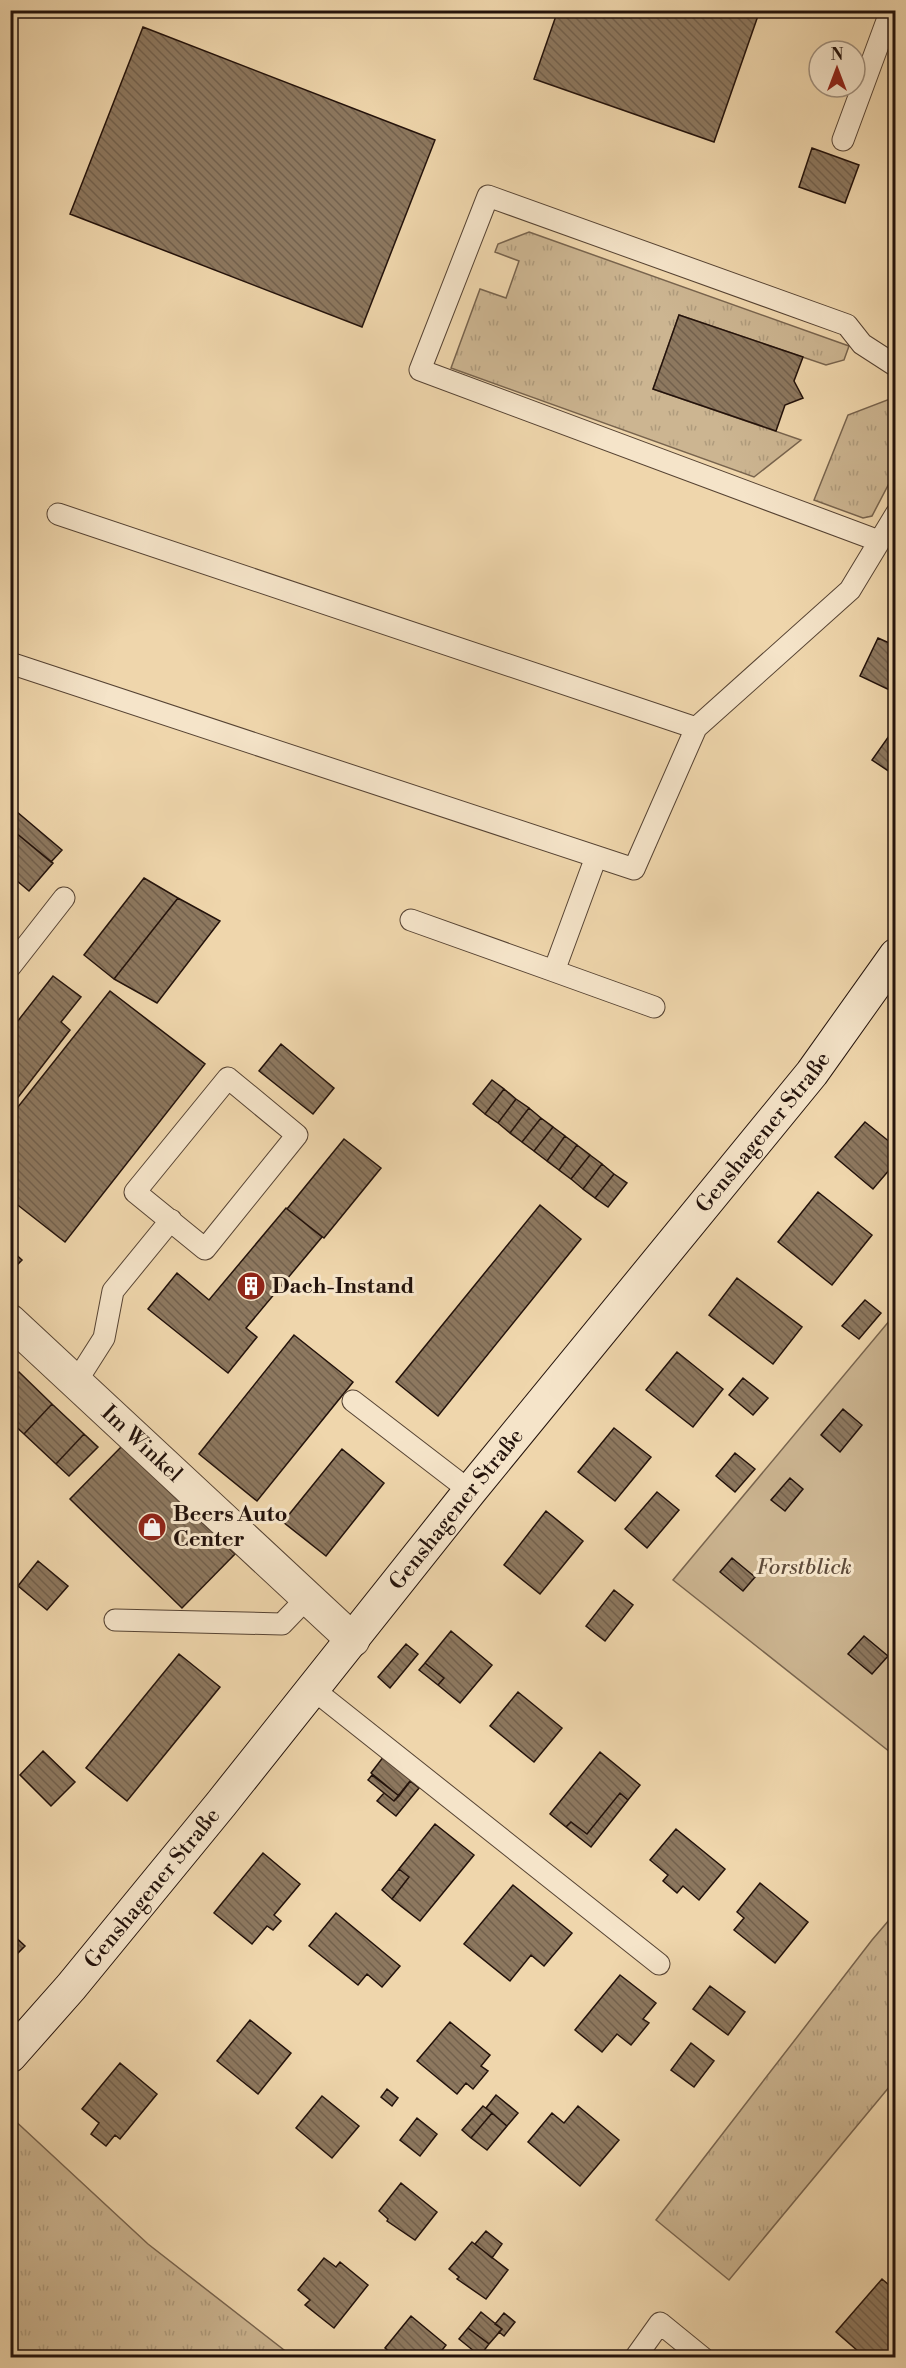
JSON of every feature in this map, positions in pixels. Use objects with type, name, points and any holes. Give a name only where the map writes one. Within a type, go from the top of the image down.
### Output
[{"type":"main road","name":"Genshagener Straße","points":[[10,2056],[71,1988],[314,1690],[471,1491],[812,1072],[896,955]]},
{"type":"main road","name":"Im Winkel","points":[[10,1321],[353,1640]]},
{"type":"lane","points":[[843,140],[891,10]]},
{"type":"lane","points":[[879,541],[420,370],[488,196],[847,325],[862,344],[896,366]]},
{"type":"lane","points":[[58,514],[696,728]]},
{"type":"lane","points":[[10,663],[634,869],[696,728],[850,590],[896,514]]},
{"type":"lane","points":[[554,972],[596,857]]},
{"type":"lane","points":[[10,967],[64,898]]},
{"type":"lane","points":[[411,920],[654,1007]]},
{"type":"lane","points":[[228,1078],[297,1135],[205,1249],[171,1220],[135,1192],[228,1078]]},
{"type":"lane","points":[[76,1382],[104,1338],[113,1291],[171,1220]]},
{"type":"lane","points":[[352,1401],[471,1491]]},
{"type":"lane","points":[[115,1620],[282,1624],[307,1598]]},
{"type":"lane","points":[[314,1690],[659,1964]]},
{"type":"lane","points":[[635,2358],[660,2323],[703,2358]]},
{"type":"green space","points":[[529,232],[849,346],[844,360],[826,365],[679,315],[653,389],[801,440],[754,477],[451,368],[480,289],[506,298],[519,261],[495,252],[498,244]]},
{"type":"green space","points":[[895,397],[895,472],[872,516],[863,518],[814,500],[848,415]]},
{"type":"green space","name":"Forstblick","points":[[895,1314],[895,1756],[673,1580]]},
{"type":"green space","points":[[895,1913],[895,2080],[729,2280],[656,2220]]},
{"type":"green space","points":[[11,2117],[148,2244],[293,2357],[16,2357],[10,2348]]},
{"type":"building","points":[[558,10],[760,10],[714,142],[534,79]]},
{"type":"building","points":[[143,27],[435,140],[362,327],[70,214]]},
{"type":"building","points":[[812,148],[859,165],[845,203],[799,187]]},
{"type":"building","points":[[679,315],[803,357],[794,381],[803,398],[785,405],[776,431],[653,389]]},
{"type":"building","points":[[878,638],[896,646],[896,693],[860,676]]},
{"type":"building","points":[[896,726],[896,776],[872,760]]},
{"type":"building","points":[[10,806],[62,850],[51,862],[10,828]]},
{"type":"building","points":[[10,828],[53,863],[29,891],[10,875]]},
{"type":"building","points":[[144,878],[178,898],[114,979],[84,955]]},
{"type":"building","points":[[178,898],[220,921],[157,1003],[114,979]]},
{"type":"building","points":[[53,976],[81,997],[61,1022],[70,1030],[16,1100],[10,1095],[10,1031]]},
{"type":"building","points":[[110,991],[205,1064],[65,1242],[10,1199],[10,1117]]},
{"type":"building","points":[[281,1044],[334,1088],[313,1114],[259,1071]]},
{"type":"building","points":[[492,1080],[504,1089],[485,1114],[473,1104]]},
{"type":"building","points":[[504,1089],[516,1099],[498,1123],[485,1114]]},
{"type":"building","points":[[516,1099],[529,1108],[510,1133],[498,1123]]},
{"type":"building","points":[[529,1108],[541,1118],[522,1142],[510,1133]]},
{"type":"building","points":[[541,1118],[553,1127],[534,1151],[522,1142]]},
{"type":"building","points":[[865,1122],[896,1147],[896,1162],[873,1189],[835,1157]]},
{"type":"building","points":[[553,1127],[565,1136],[547,1161],[534,1151]]},
{"type":"building","points":[[565,1136],[577,1145],[559,1170],[547,1161]]},
{"type":"building","points":[[344,1139],[381,1168],[324,1238],[287,1209]]},
{"type":"building","points":[[577,1145],[590,1155],[571,1179],[559,1170]]},
{"type":"building","points":[[590,1155],[602,1164],[583,1189],[571,1179]]},
{"type":"building","points":[[602,1164],[614,1174],[595,1198],[583,1189]]},
{"type":"building","points":[[614,1174],[627,1183],[608,1207],[595,1198]]},
{"type":"building","points":[[818,1192],[872,1235],[832,1285],[778,1242]]},
{"type":"building","points":[[540,1205],[581,1239],[438,1416],[396,1382]]},
{"type":"building","name":"Dach-Instand","points":[[286,1208],[322,1237],[246,1328],[257,1337],[228,1373],[148,1309],[177,1273],[209,1300]]},
{"type":"building","points":[[10,1249],[22,1260],[10,1272]]},
{"type":"building","points":[[737,1278],[802,1327],[773,1364],[709,1315]]},
{"type":"building","points":[[865,1300],[881,1313],[859,1339],[842,1326]]},
{"type":"building","points":[[294,1335],[353,1382],[257,1501],[199,1454]]},
{"type":"building","points":[[677,1352],[723,1389],[693,1427],[646,1390]]},
{"type":"building","points":[[19,1372],[52,1404],[24,1434],[10,1421],[10,1380]]},
{"type":"building","points":[[743,1378],[768,1398],[753,1415],[729,1395]]},
{"type":"building","points":[[52,1404],[84,1434],[56,1464],[24,1434]]},
{"type":"building","points":[[843,1409],[862,1425],[840,1452],[821,1435]]},
{"type":"building","points":[[614,1428],[651,1457],[615,1501],[578,1472]]},
{"type":"building","points":[[84,1434],[98,1447],[69,1476],[56,1464]]},
{"type":"building","name":"Beers Auto Center","points":[[123,1445],[235,1554],[182,1608],[70,1499]]},
{"type":"building","points":[[342,1449],[384,1483],[326,1556],[283,1522]]},
{"type":"building","points":[[735,1453],[755,1469],[735,1492],[716,1476]]},
{"type":"building","points":[[790,1478],[803,1489],[785,1511],[771,1500]]},
{"type":"building","points":[[657,1492],[679,1510],[647,1548],[625,1529]]},
{"type":"building","points":[[546,1511],[583,1541],[540,1594],[504,1565]]},
{"type":"building","points":[[732,1558],[755,1577],[743,1591],[720,1572]]},
{"type":"building","points":[[38,1561],[68,1586],[47,1610],[18,1586]]},
{"type":"building","points":[[614,1590],[633,1605],[605,1641],[586,1626]]},
{"type":"building","points":[[451,1631],[492,1665],[460,1703],[438,1685],[444,1678],[425,1663]]},
{"type":"building","points":[[864,1636],[888,1656],[872,1674],[848,1654]]},
{"type":"building","points":[[406,1644],[418,1654],[390,1688],[378,1677]]},
{"type":"building","points":[[179,1654],[220,1687],[127,1801],[86,1768]]},
{"type":"building","points":[[425,1663],[444,1678],[438,1685],[419,1670]]},
{"type":"building","points":[[518,1692],[562,1728],[534,1762],[490,1726]]},
{"type":"building","points":[[43,1751],[75,1782],[51,1806],[20,1775]]},
{"type":"building","points":[[600,1752],[640,1785],[628,1800],[620,1793],[587,1834],[571,1822],[566,1827],[550,1814]]},
{"type":"building","points":[[384,1756],[412,1779],[399,1796],[371,1773]]},
{"type":"building","points":[[372,1775],[399,1796],[394,1801],[368,1780]]},
{"type":"building","points":[[410,1781],[419,1788],[396,1816],[377,1801],[384,1793],[394,1801]]},
{"type":"building","points":[[620,1793],[628,1800],[591,1847],[566,1827],[571,1822],[587,1834]]},
{"type":"building","points":[[435,1824],[474,1855],[420,1921],[392,1899],[409,1877],[399,1869]]},
{"type":"building","points":[[676,1829],[725,1869],[699,1900],[683,1886],[677,1893],[663,1881],[668,1875],[650,1860]]},
{"type":"building","points":[[263,1853],[300,1884],[274,1915],[281,1921],[273,1930],[267,1926],[252,1944],[214,1913]]},
{"type":"building","points":[[399,1869],[409,1877],[392,1899],[382,1890]]},
{"type":"building","points":[[760,1883],[808,1922],[775,1963],[734,1930],[744,1918],[737,1912]]},
{"type":"building","points":[[513,1885],[572,1933],[544,1966],[531,1955],[510,1981],[464,1944]]},
{"type":"building","points":[[336,1913],[400,1966],[382,1987],[367,1974],[358,1985],[309,1946]]},
{"type":"building","points":[[10,1932],[25,1946],[10,1961]]},
{"type":"building","points":[[620,1975],[656,2003],[643,2019],[649,2023],[631,2045],[617,2034],[602,2052],[575,2030]]},
{"type":"building","points":[[710,1986],[745,2012],[728,2035],[693,2009]]},
{"type":"building","points":[[250,2020],[291,2053],[258,2094],[217,2061]]},
{"type":"building","points":[[450,2022],[490,2055],[481,2066],[488,2071],[473,2089],[466,2083],[457,2094],[417,2061]]},
{"type":"building","points":[[691,2043],[714,2061],[694,2087],[671,2070]]},
{"type":"building","points":[[120,2063],[157,2094],[120,2139],[115,2135],[106,2146],[91,2134],[99,2123],[82,2109]]},
{"type":"building","points":[[387,2089],[398,2098],[392,2106],[381,2097]]},
{"type":"building","points":[[496,2095],[518,2113],[507,2126],[486,2108]]},
{"type":"building","points":[[322,2096],[359,2126],[332,2158],[296,2128]]},
{"type":"building","points":[[483,2106],[492,2113],[471,2138],[462,2130]]},
{"type":"building","points":[[578,2106],[619,2140],[580,2186],[528,2142],[552,2113],[564,2123]]},
{"type":"building","points":[[492,2113],[507,2126],[487,2150],[471,2138]]},
{"type":"building","points":[[417,2118],[437,2134],[420,2156],[400,2140]]},
{"type":"building","points":[[401,2183],[437,2212],[415,2240],[387,2221],[388,2219],[379,2211]]},
{"type":"building","points":[[486,2231],[502,2244],[492,2258],[475,2244]]},
{"type":"building","points":[[472,2242],[508,2270],[486,2299],[457,2279],[459,2277],[449,2269]]},
{"type":"building","points":[[324,2258],[336,2267],[340,2262],[368,2285],[334,2328],[305,2305],[310,2300],[298,2290]]},
{"type":"building","points":[[882,2279],[896,2291],[896,2358],[866,2358],[836,2332]]},
{"type":"building","points":[[481,2312],[502,2329],[489,2344],[468,2328]]},
{"type":"building","points":[[504,2313],[515,2322],[504,2336],[499,2332],[502,2329],[495,2324]]},
{"type":"building","points":[[411,2316],[446,2345],[436,2358],[396,2358],[385,2348]]},
{"type":"building","points":[[468,2328],[489,2344],[480,2356],[459,2339]]},
{"type":"place","name":"Dach-Instand","points":[[251,1286]]},
{"type":"place","name":"Beers Auto Center","points":[[152,1527]]}]
